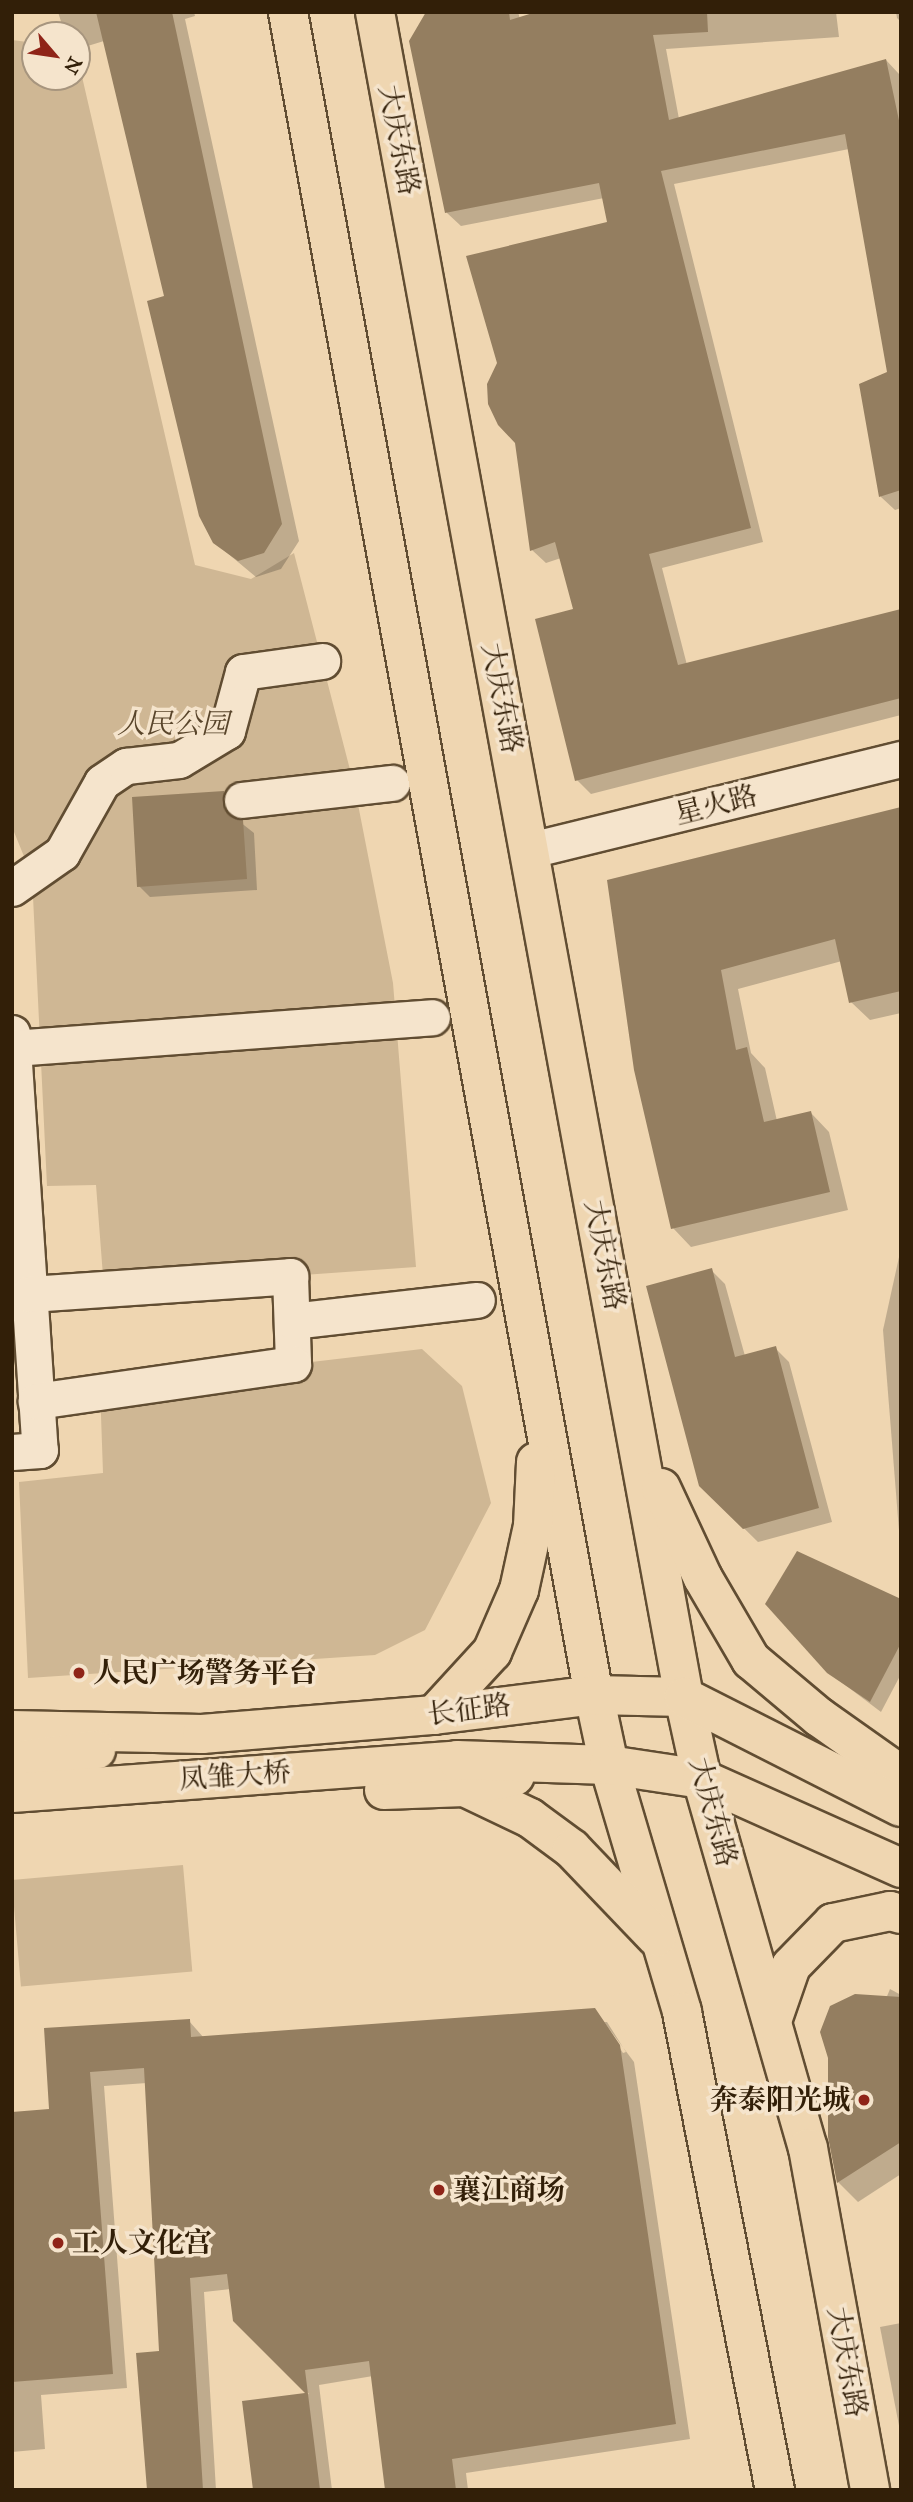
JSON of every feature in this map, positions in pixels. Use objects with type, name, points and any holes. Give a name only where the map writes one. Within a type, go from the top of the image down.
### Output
[{"type":"main road","points":[[288,12],[594,1695],[591,1765],[662,1943],[682,2012],[775,2490]]},
{"type":"main road","name":"大庆东路","points":[[375,12],[640,1442],[684,1697],[702,1779],[808,2148],[870,2490]]},
{"type":"main road","points":[[434,1715],[492,1652],[519,1590],[533,1526],[540,1400]]},
{"type":"main road","points":[[640,1442],[703,1578],[751,1660],[818,1717],[901,1775]]},
{"type":"main road","name":"长征路","points":[[12,1730],[202,1734],[434,1715],[594,1695],[684,1697],[901,1807]]},
{"type":"main road","name":"凤雏大桥","points":[[12,1762],[202,1734]]},
{"type":"main road","name":"长征路","points":[[12,1818],[461,1773],[591,1765],[702,1779],[901,1868]]},
{"type":"main road","points":[[461,1773],[572,1849],[662,1943]]},
{"type":"main road","name":"凤雏大桥","points":[[12,1793],[461,1773]]},
{"type":"main road","points":[[772,2021],[791,1966],[833,1923],[890,1911],[901,1914]]},
{"type":"street","points":[[12,888],[62,853],[102,782],[126,766],[179,760],[227,731],[243,672],[322,661]]},
{"type":"street","name":"星火路","points":[[530,850],[901,759]]},
{"type":"street","points":[[242,800],[393,783]]},
{"type":"street","points":[[13,1048],[432,1017]]},
{"type":"street","points":[[12,1032],[40,1450],[12,1452]]},
{"type":"street","points":[[29,1294],[290,1276],[293,1364],[36,1401]]},
{"type":"street","points":[[292,1321],[477,1300]]},
{"type":"green space","name":"人民公园","points":[[12,40],[21,41],[21,91],[85,91],[195,565],[251,579],[294,553],[355,789],[393,983],[416,1267],[104,1289],[96,1185],[47,1186],[32,876],[12,827]]},
{"type":"green space","points":[[422,1349],[462,1386],[491,1503],[425,1630],[375,1655],[28,1678],[19,1482],[103,1473],[100,1387]]},
{"type":"green space","points":[[183,1865],[192,1972],[21,1987],[12,1880]]},
{"type":"building","points":[[96,12],[172,12],[282,524],[264,553],[238,561],[213,543],[199,516],[147,301],[164,296]]},
{"type":"building","points":[[426,12],[509,12],[510,20],[536,12],[707,12],[708,32],[653,35],[669,120],[886,59],[901,130],[901,490],[879,497],[859,384],[887,372],[845,134],[661,171],[751,528],[649,554],[678,665],[901,609],[901,698],[575,781],[535,619],[573,609],[555,542],[530,551],[515,443],[498,425],[488,404],[487,384],[497,363],[466,256],[607,222],[599,183],[445,213],[409,41]]},
{"type":"building","points":[[224,791],[225,811],[243,820],[247,879],[137,887],[132,797]]},
{"type":"building","points":[[901,807],[901,991],[849,1003],[835,939],[721,970],[736,1050],[747,1047],[764,1122],[811,1111],[830,1192],[671,1229],[634,1070],[607,880]]},
{"type":"building","points":[[712,1268],[735,1357],[776,1346],[819,1508],[743,1529],[699,1486],[646,1286]]},
{"type":"building","points":[[797,1551],[901,1599],[901,1643],[870,1702],[827,1673],[765,1604]]},
{"type":"building","name":"奔泰阳光城","points":[[855,1994],[901,1997],[901,2142],[837,2183],[828,2137],[828,2058],[820,2032],[830,2006]]},
{"type":"building","name":"襄江商场","points":[[595,2008],[620,2045],[676,2424],[452,2459],[456,2490],[385,2490],[369,2361],[305,2370],[320,2490],[253,2490],[242,2401],[305,2393],[233,2321],[227,2274],[190,2278],[203,2490],[147,2490],[136,2353],[159,2351],[144,2068],[90,2072],[113,2374],[12,2382],[12,2112],[49,2109],[44,2028],[190,2019],[191,2037]]},
{"type":"place","name":"人民广场警务平台","points":[[79,1673]]},
{"type":"place","name":"奔泰阳光城","points":[[864,2100]]},
{"type":"place","name":"襄江商场","points":[[439,2190]]},
{"type":"place","name":"工人文化宫","points":[[58,2243]]}]
